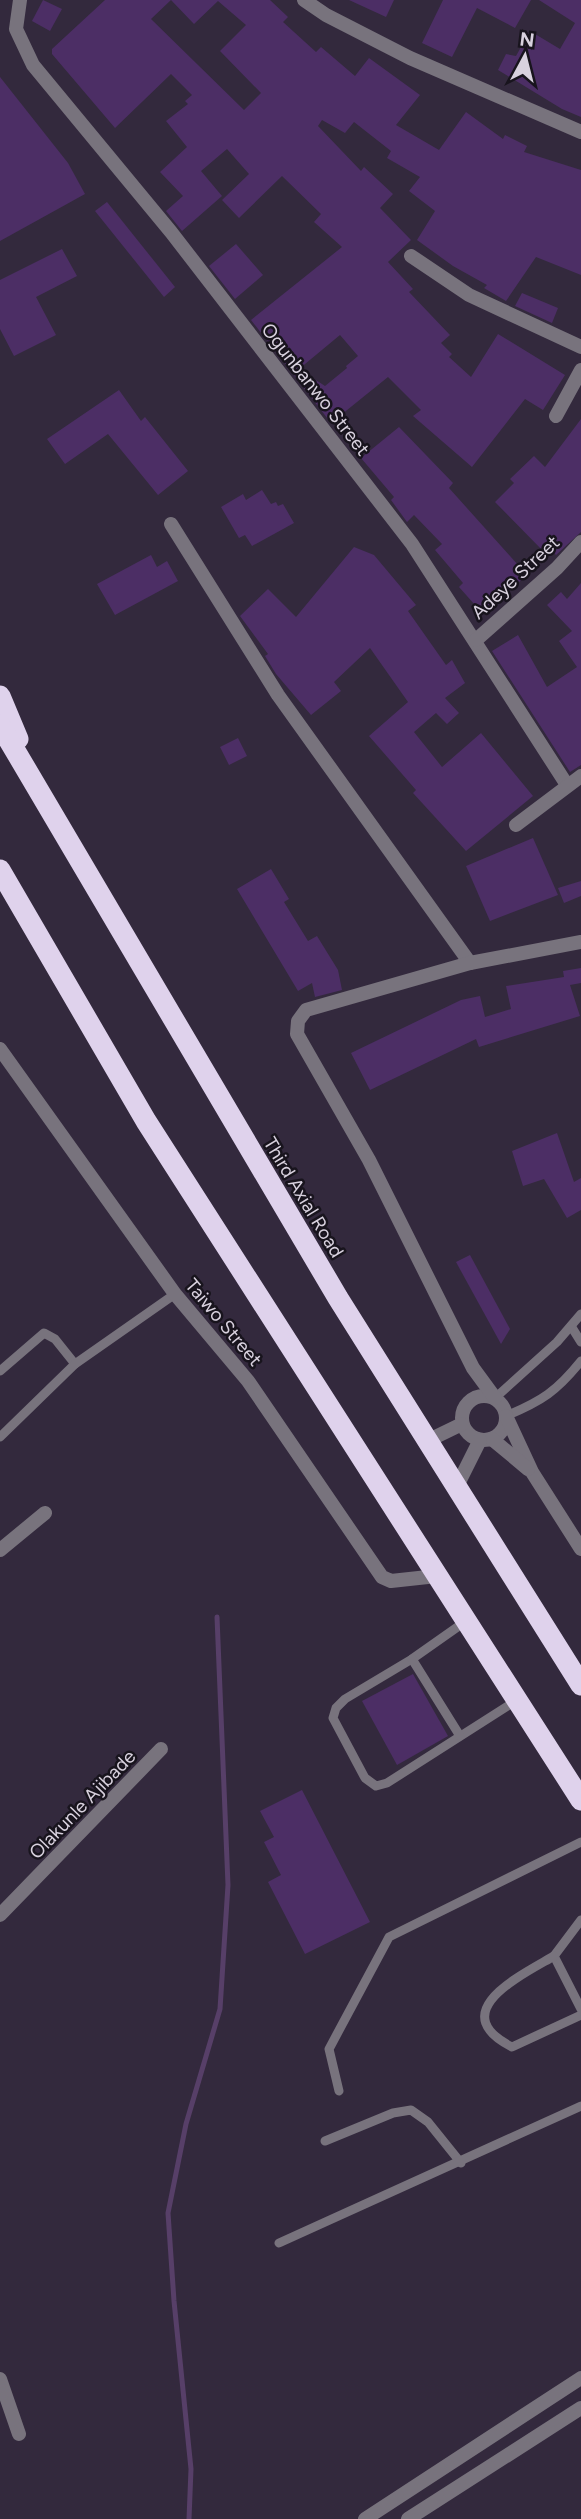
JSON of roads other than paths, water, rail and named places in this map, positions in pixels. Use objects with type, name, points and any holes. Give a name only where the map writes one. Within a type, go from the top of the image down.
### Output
[{"type":"highway","points":[[0,696],[39,789]]},
{"type":"highway","name":"Third Axial Road","points":[[0,725],[181,1035],[427,1441],[581,1685]]},
{"type":"highway","points":[[0,870],[146,1121],[581,1800]]},
{"type":"highway","points":[[0,876],[14,894]]},
{"type":"street","name":"Ogunbanwo Street","points":[[20,0],[16,29],[33,65],[171,232],[404,534],[476,640],[567,785]]},
{"type":"street","points":[[304,0],[326,15],[410,58],[581,132]]},
{"type":"street","points":[[411,256],[469,295],[581,347]]},
{"type":"street","points":[[556,416],[581,370]]},
{"type":"street","points":[[171,524],[278,695],[470,962]]},
{"type":"street","name":"Adeye Street","points":[[476,640],[557,568],[581,542]]},
{"type":"street","points":[[516,825],[581,776]]},
{"type":"street","points":[[456,1488],[486,1439],[505,1427],[505,1409],[473,1368],[369,1160],[297,1034],[298,1021],[306,1010],[470,962],[581,942]]},
{"type":"street","name":"Taiwo Street","points":[[0,1049],[175,1294],[248,1381],[382,1577],[391,1581],[437,1576]]},
{"type":"street","points":[[471,1400],[473,1368]]},
{"type":"street","points":[[495,1398],[478,1396],[471,1400],[465,1406],[462,1424],[472,1437],[486,1439],[532,1472]]},
{"type":"street","points":[[506,1416],[532,1472],[581,1549]]},
{"type":"street","points":[[427,1441],[462,1424]]},
{"type":"street","points":[[0,1550],[45,1513]]},
{"type":"street","name":"Olakunle Ajibade","points":[[0,1915],[161,1749]]},
{"type":"street","points":[[365,2519],[581,2378]]},
{"type":"street","points":[[0,2379],[19,2434]]},
{"type":"street","points":[[408,2519],[581,2408]]},
{"type":"lane","points":[[0,1437],[75,1364],[175,1294]]},
{"type":"lane","points":[[495,1398],[581,1314]]},
{"type":"lane","points":[[571,1326],[581,1342]]},
{"type":"lane","points":[[0,1371],[44,1333],[55,1339],[75,1364]]},
{"type":"lane","points":[[506,1416],[542,1401],[561,1386],[581,1361]]},
{"type":"lane","points":[[466,1621],[412,1659],[345,1699],[336,1708],[333,1718],[365,1778],[376,1786],[387,1783],[517,1700]]},
{"type":"lane","points":[[412,1659],[460,1736]]},
{"type":"lane","points":[[339,2091],[329,2049],[389,1937],[581,1842]]},
{"type":"lane","points":[[581,1920],[554,1956],[498,1989],[488,2002],[486,2018],[494,2038],[512,2047],[581,2015]]},
{"type":"lane","points":[[554,1956],[581,2009]]},
{"type":"lane","points":[[279,2243],[461,2163],[581,2106]]},
{"type":"lane","points":[[325,2141],[393,2113],[411,2110],[428,2122],[461,2163]]},
{"type":"waterway","points":[[189,2519],[191,2469],[168,2213],[186,2124],[220,2009],[228,1885],[217,1617]]}]
